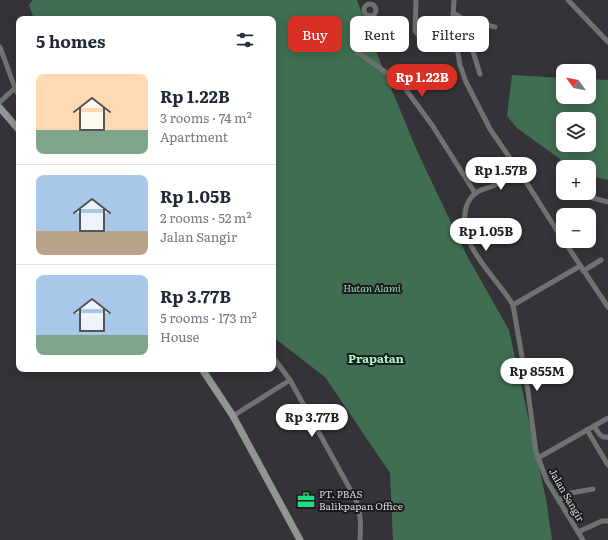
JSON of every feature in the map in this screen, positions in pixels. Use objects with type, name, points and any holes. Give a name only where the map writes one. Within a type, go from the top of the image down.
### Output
[{"type":"main road","points":[[0,108],[16,127]]},
{"type":"main road","points":[[204,372],[233,416],[300,540]]},
{"type":"street","points":[[416,0],[414,31],[417,35]]},
{"type":"street","points":[[453,16],[454,0]]},
{"type":"street","points":[[568,0],[608,42]]},
{"type":"street","points":[[367,15],[374,15],[376,8],[373,4],[365,2],[364,9],[367,15],[366,25],[358,45],[358,52],[404,87],[432,125],[475,193],[521,174]]},
{"type":"street","points":[[453,13],[458,16]]},
{"type":"street","points":[[489,26],[494,27]]},
{"type":"street","points":[[0,47],[15,88],[0,102]]},
{"type":"street","points":[[458,52],[460,65],[468,87],[490,129],[521,174],[556,230]]},
{"type":"street","points":[[473,52],[480,74]]},
{"type":"street","name":"Jalan Sangir","points":[[475,193],[466,206],[464,217],[464,227],[467,239],[508,296],[512,305],[527,384],[536,452],[547,481],[583,540]]},
{"type":"street","points":[[596,199],[608,202]]},
{"type":"street","points":[[568,248],[608,307]]},
{"type":"street","points":[[583,271],[601,260]]},
{"type":"street","points":[[512,305],[580,266]]},
{"type":"street","points":[[276,361],[290,380],[356,500],[360,512],[360,540]]},
{"type":"street","points":[[233,416],[290,380]]},
{"type":"street","points":[[538,458],[608,418]]},
{"type":"street","points":[[594,426],[602,437],[608,437]]},
{"type":"street","points":[[587,430],[608,465]]},
{"type":"street","points":[[559,500],[571,493],[592,489]]},
{"type":"street","points":[[578,532],[602,521],[608,521]]},
{"type":"green space","name":"Hutan Alami","points":[[33,0],[357,0],[363,16],[350,16],[350,52],[376,52],[418,153],[466,254],[509,330],[546,499],[552,540],[393,540],[390,473],[325,377],[276,339],[276,16],[33,16],[29,5]]},
{"type":"green space","points":[[512,75],[556,78],[556,104],[596,104],[596,79],[608,80],[608,180],[596,177],[596,160],[561,160],[517,128],[507,116]]},
{"type":"place","name":"PT. PBAS Balikpapan Office","points":[[306,500]]},
{"type":"district","name":"Prapatan","points":[[376,359]]}]
